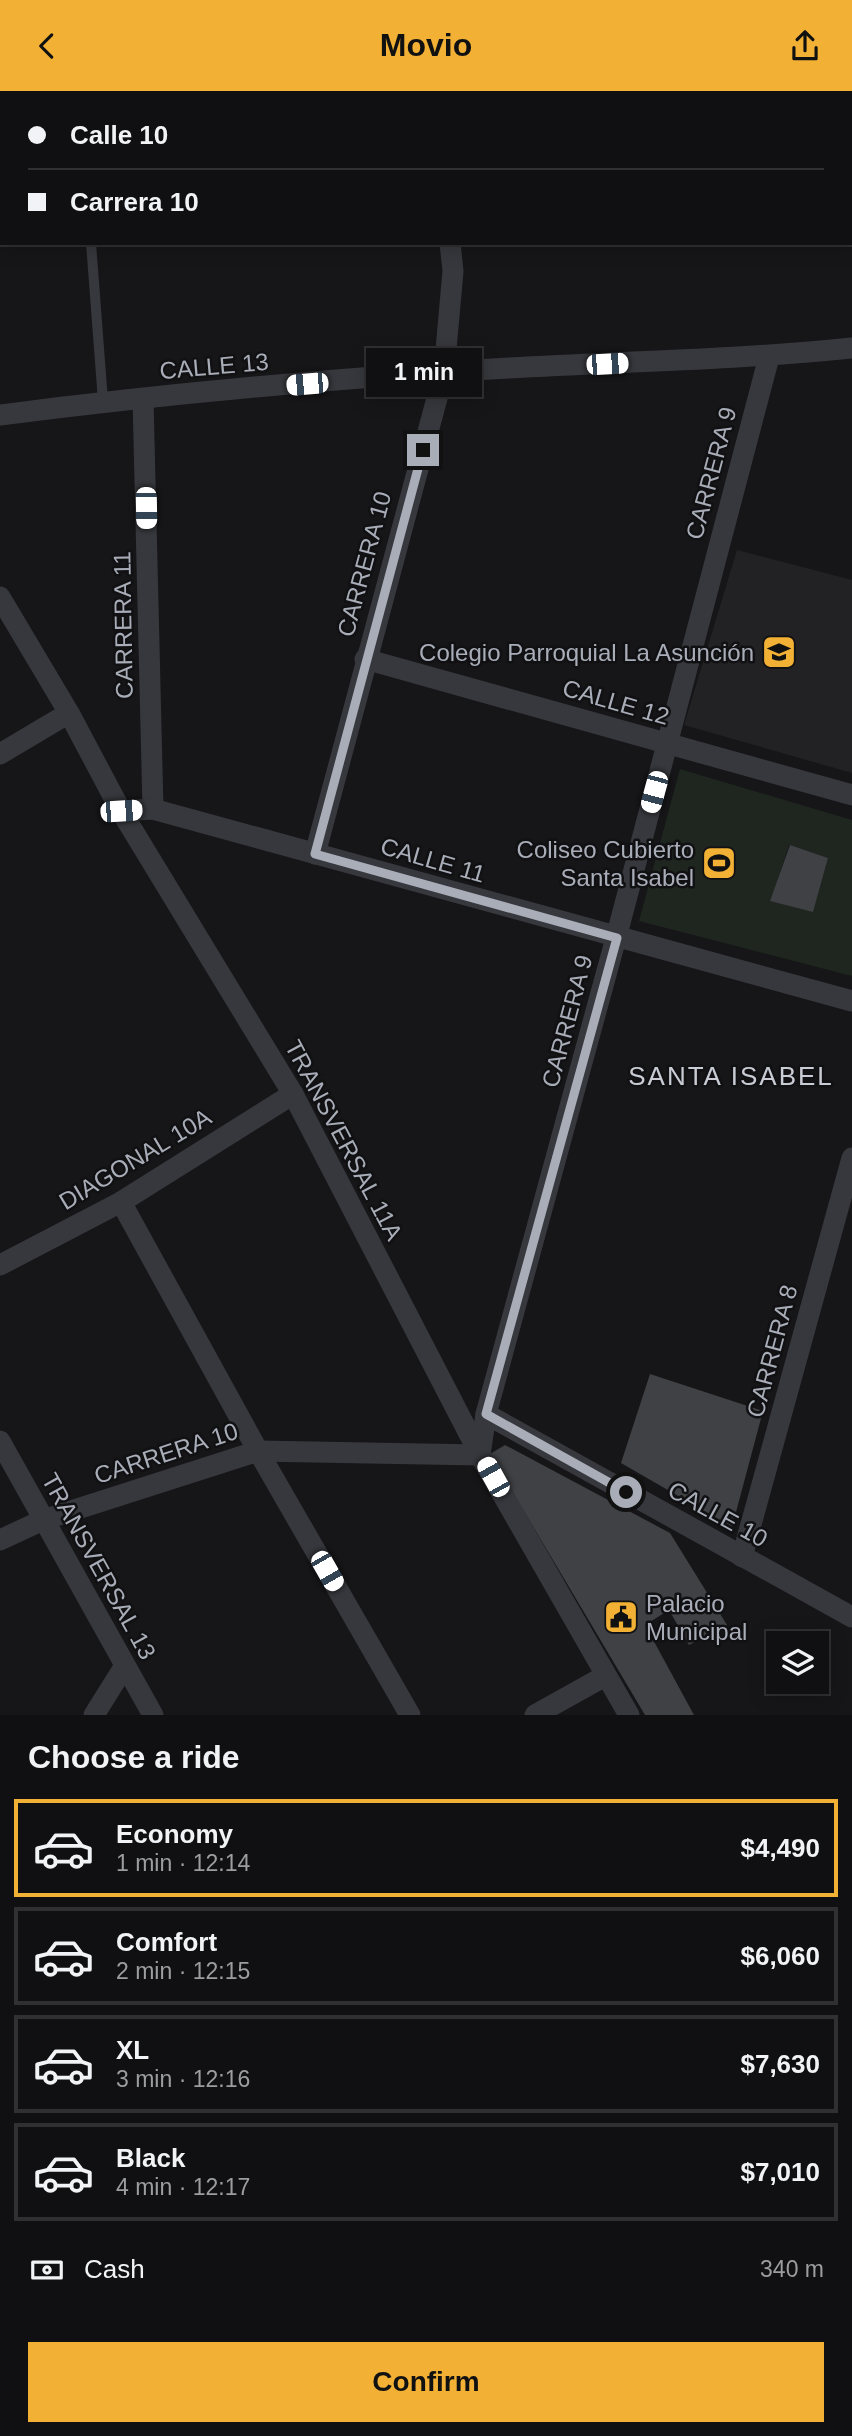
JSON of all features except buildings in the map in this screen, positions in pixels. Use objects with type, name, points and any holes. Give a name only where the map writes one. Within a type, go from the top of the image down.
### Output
[{"type":"street","name":"CARRERA 10","points":[[315,854],[365,659],[444,372],[453,271],[450,245]]},
{"type":"street","name":"CALLE 13","points":[[0,415],[103,401],[444,372],[769,357],[852,348]]},
{"type":"street","name":"CARRERA 9","points":[[480,1455],[486,1414],[617,938],[769,357]]},
{"type":"street","name":"CARRERA 11","points":[[143,399],[153,809]]},
{"type":"street","name":"TRANSVERSAL 11A","points":[[0,597],[69,713],[121,811],[293,1094],[480,1455],[604,1676],[629,1715]]},
{"type":"street","name":"CALLE 12","points":[[365,659],[852,795]]},
{"type":"street","points":[[0,754],[69,713]]},
{"type":"street","name":"CALLE 11","points":[[121,811],[153,809],[852,1001]]},
{"type":"street","name":"DIAGONAL 10A","points":[[0,1265],[121,1202],[293,1094]]},
{"type":"street","name":"CARRERA 8","points":[[742,1557],[852,1158]]},
{"type":"street","points":[[121,1202],[258,1451],[410,1715]]},
{"type":"street","name":"CALLE 10","points":[[486,1414],[852,1617]]},
{"type":"street","name":"TRANSVERSAL 13","points":[[0,1441],[153,1715]]},
{"type":"street","name":"CARRERA 10","points":[[0,1540],[43,1520],[258,1451],[480,1455]]},
{"type":"street","points":[[94,1715],[124,1667]]},
{"type":"street","points":[[535,1715],[604,1676]]},
{"type":"lane","points":[[91,245],[103,401]]},
{"type":"shaded area","name":"Colegio Parroquial La Asunción","points":[[737,550],[852,580],[852,773],[684,725]]},
{"type":"shaded area","name":"Coliseo Cubierto Santa Isabel","points":[[680,769],[852,820],[852,976],[639,921]],"holes":[[[789,845],[828,858],[813,911],[771,901]]]},
{"type":"place","name":"Colegio Parroquial La Asunción","points":[[779,652]]},
{"type":"place","name":"Coliseo Cubierto Santa Isabel","points":[[719,863]]},
{"type":"place","name":"Palacio Municipal","points":[[621,1617]]},
{"type":"district","name":"SANTA ISABEL","points":[[731,1076]]},
{"type":"route","points":[[423,450],[315,854],[617,938],[486,1414],[626,1492]]}]
